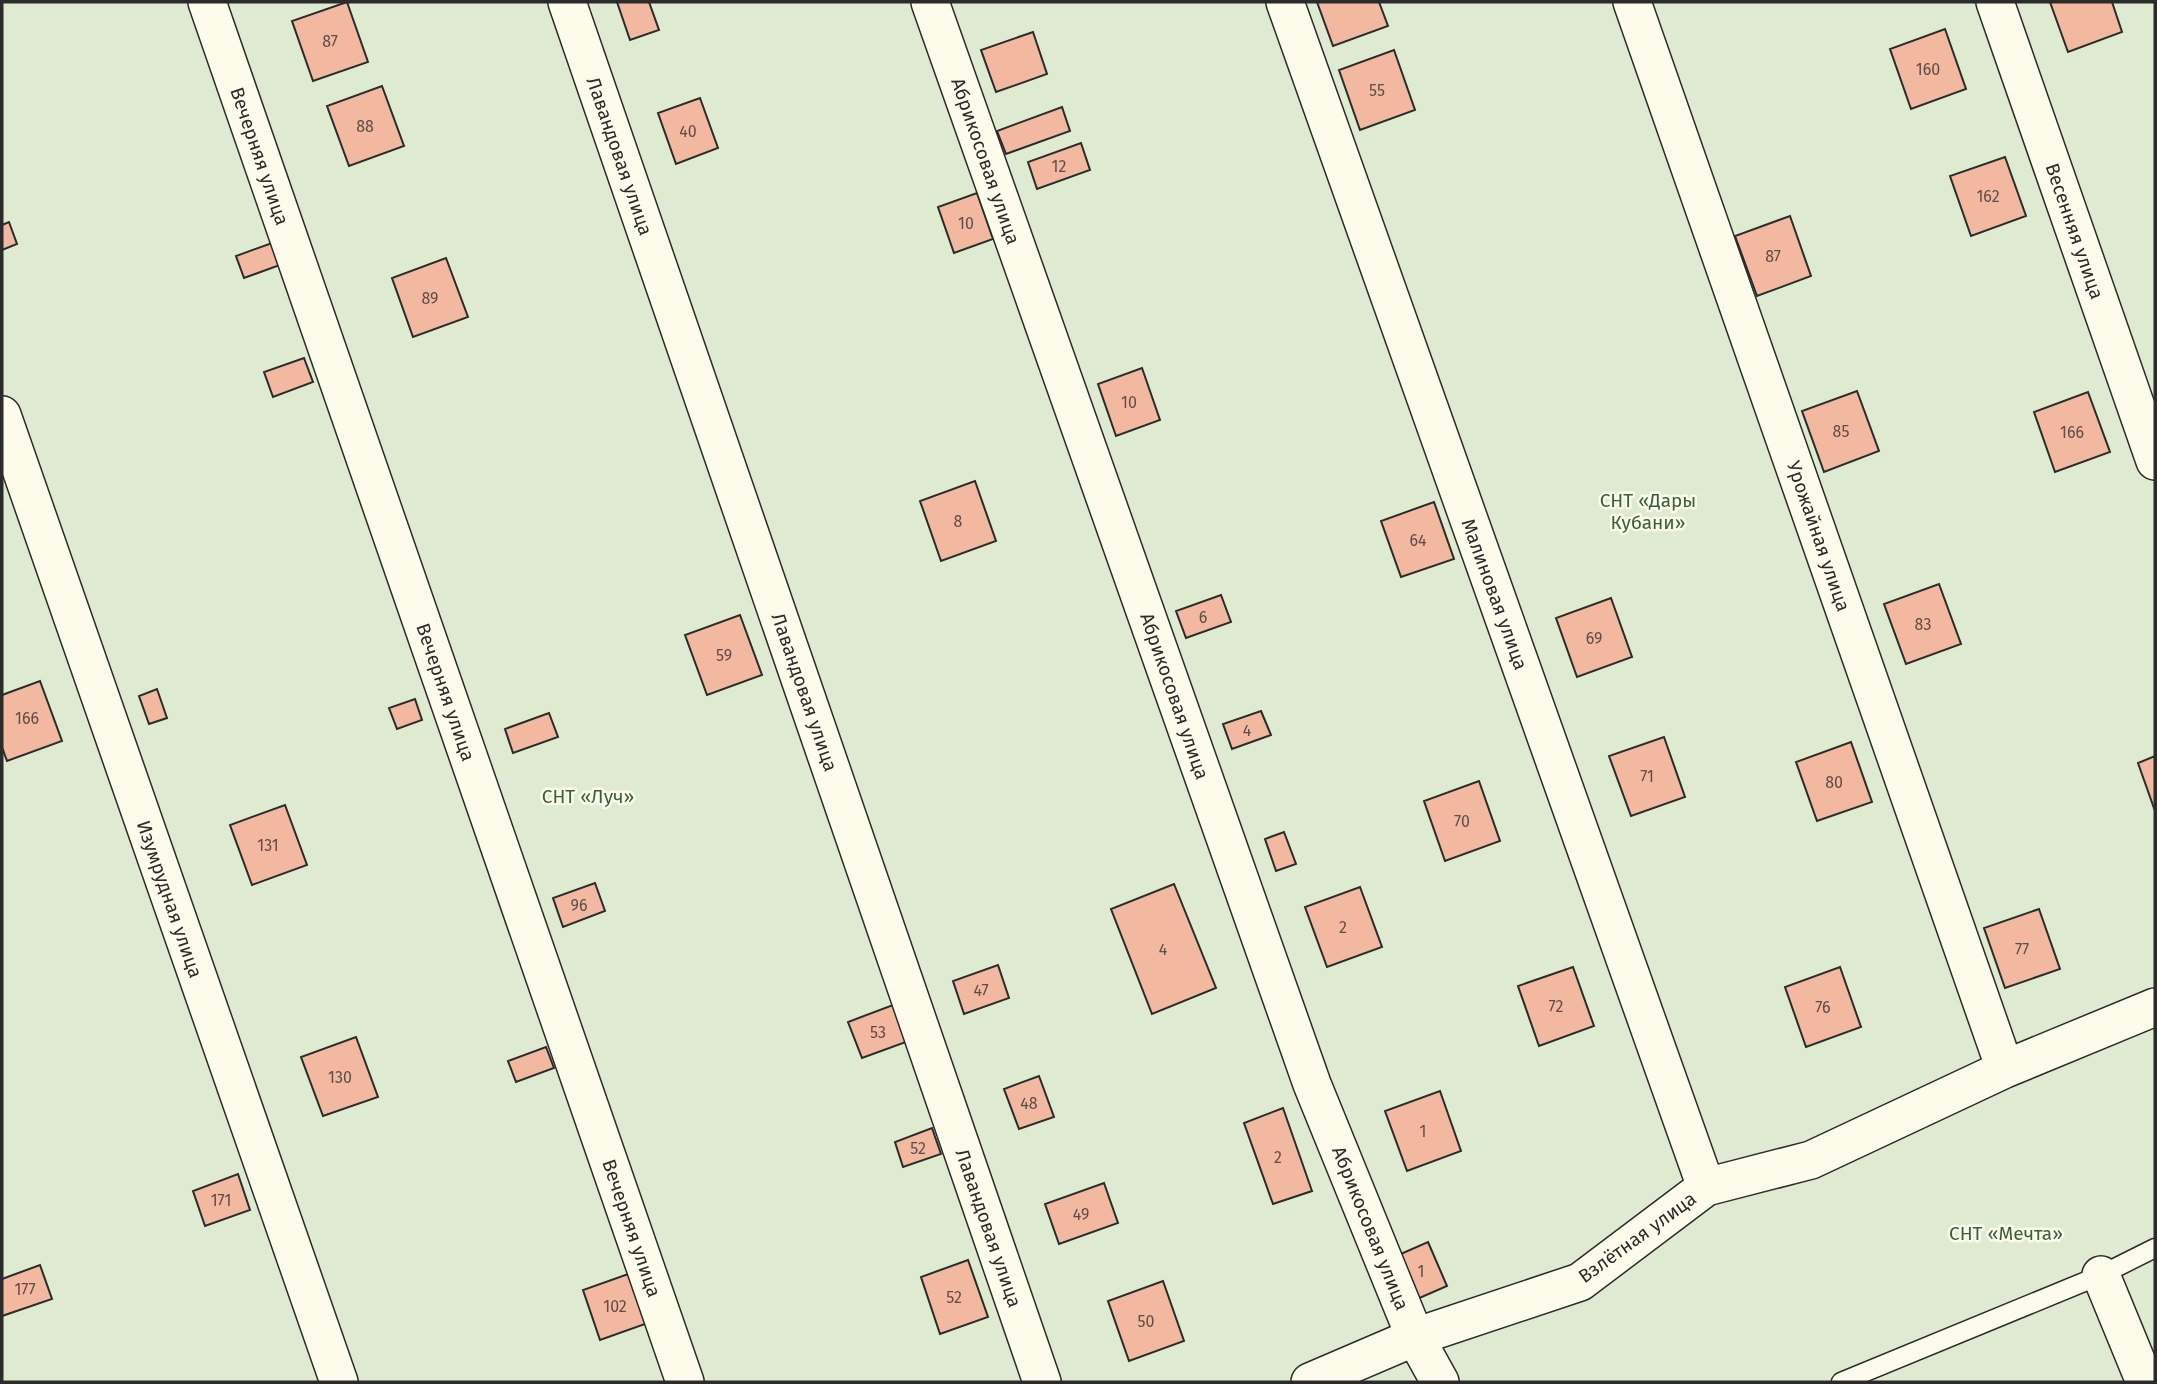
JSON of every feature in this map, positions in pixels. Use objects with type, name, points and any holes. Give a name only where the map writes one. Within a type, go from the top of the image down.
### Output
[{"type":"street","name":"Вечерняя улица","points":[[207,2],[685,1382]]},
{"type":"street","name":"Лавандовая улица","points":[[567,2],[1042,1382]]},
{"type":"street","name":"Абрикосовая улица","points":[[930,2],[1312,1084],[1415,1336],[1440,1382]]},
{"type":"street","name":"Малиновая улица","points":[[1285,2],[1706,1187]]},
{"type":"street","name":"Урожайная улица","points":[[1632,2],[2005,1069]]},
{"type":"street","name":"Весенняя улица","points":[[1995,2],[2155,461]]},
{"type":"street","name":"Изумрудная улица","points":[[2,415],[339,1382]]},
{"type":"street","name":"Взлётная улица","points":[[1310,1382],[1415,1336],[1580,1282],[1706,1187],[1811,1160],[2005,1069],[2155,1007]]},
{"type":"street","points":[[2101,1275],[2145,1382]]},
{"type":"lane","points":[[1842,1382],[2101,1275],[2155,1248]]},
{"type":"green space","points":[[2,2],[2155,2],[2155,1382],[2,1382]]},
{"type":"building","points":[[347,2],[368,62],[313,81],[292,21]]},
{"type":"building","points":[[617,2],[649,2],[659,30],[630,40]]},
{"type":"building","points":[[1317,2],[1379,2],[1388,26],[1333,46]]},
{"type":"building","points":[[2050,2],[2112,2],[2122,32],[2068,52]]},
{"type":"building","points":[[1945,29],[1966,89],[1911,109],[1890,49]]},
{"type":"building","points":[[1033,32],[1047,74],[996,92],[981,50]]},
{"type":"building","points":[[1394,50],[1415,110],[1360,130],[1339,70]]},
{"type":"building","points":[[382,86],[404,146],[349,166],[327,106]]},
{"type":"building","points":[[700,98],[718,148],[676,164],[658,113]]},
{"type":"building","points":[[1062,107],[1070,131],[1006,154],[997,131]]},
{"type":"building","points":[[1081,143],[1090,170],[1037,189],[1028,162]]},
{"type":"building","points":[[2005,157],[2026,216],[1971,236],[1950,176]]},
{"type":"building","points":[[977,193],[993,239],[954,253],[938,207]]},
{"type":"building","points":[[1790,216],[1811,276],[1757,296],[1735,236]]},
{"type":"building","points":[[9,222],[17,244],[2,250],[2,225]]},
{"type":"building","points":[[272,243],[280,265],[244,278],[236,256]]},
{"type":"building","points":[[446,258],[468,317],[413,337],[392,278]]},
{"type":"building","points":[[304,358],[313,382],[273,397],[264,372]]},
{"type":"building","points":[[1142,368],[1160,420],[1116,436],[1098,384]]},
{"type":"building","points":[[1857,391],[1879,451],[1824,472],[1802,411]]},
{"type":"building","points":[[2088,392],[2110,452],[2055,472],[2034,412]]},
{"type":"building","points":[[975,481],[996,541],[941,561],[920,501]]},
{"type":"building","points":[[1434,502],[1454,559],[1401,577],[1381,521]]},
{"type":"building","points":[[1939,584],[1961,644],[1906,664],[1884,604]]},
{"type":"building","points":[[1221,595],[1231,622],[1186,638],[1176,611]]},
{"type":"building","points":[[1611,598],[1632,657],[1577,677],[1556,618]]},
{"type":"building","points":[[740,615],[762,675],[707,695],[685,635]]},
{"type":"building","points":[[40,681],[62,741],[7,761],[2,747],[2,695]]},
{"type":"building","points":[[157,689],[167,718],[149,724],[139,696]]},
{"type":"building","points":[[415,699],[422,720],[397,729],[389,708]]},
{"type":"building","points":[[1261,711],[1271,735],[1232,749],[1223,724]]},
{"type":"building","points":[[549,713],[558,737],[513,753],[505,729]]},
{"type":"building","points":[[1664,737],[1685,797],[1631,816],[1609,756]]},
{"type":"building","points":[[1851,742],[1872,802],[1817,821],[1796,762]]},
{"type":"building","points":[[2155,756],[2155,811],[2138,763]]},
{"type":"building","points":[[1479,781],[1500,841],[1445,861],[1424,801]]},
{"type":"building","points":[[285,805],[307,865],[252,885],[230,825]]},
{"type":"building","points":[[1284,832],[1296,864],[1276,871],[1265,839]]},
{"type":"building","points":[[595,883],[605,911],[563,927],[553,898]]},
{"type":"building","points":[[1174,884],[1216,988],[1152,1014],[1111,909]]},
{"type":"building","points":[[1360,887],[1382,947],[1327,967],[1305,907]]},
{"type":"building","points":[[2039,909],[2060,969],[2005,988],[1984,928]]},
{"type":"building","points":[[998,965],[1009,998],[964,1014],[953,981]]},
{"type":"building","points":[[1573,967],[1594,1026],[1539,1046],[1518,986]]},
{"type":"building","points":[[1840,967],[1861,1027],[1806,1047],[1785,987]]},
{"type":"building","points":[[893,1005],[906,1042],[862,1058],[848,1022]]},
{"type":"building","points":[[356,1037],[378,1097],[323,1116],[301,1057]]},
{"type":"building","points":[[546,1047],[554,1068],[516,1082],[508,1061]]},
{"type":"building","points":[[1039,1076],[1054,1117],[1019,1129],[1004,1089]]},
{"type":"building","points":[[1440,1091],[1461,1151],[1407,1171],[1385,1111]]},
{"type":"building","points":[[1283,1108],[1312,1191],[1273,1204],[1244,1123]]},
{"type":"building","points":[[932,1128],[941,1154],[903,1167],[895,1142]]},
{"type":"building","points":[[238,1174],[250,1210],[205,1226],[193,1191]]},
{"type":"building","points":[[1104,1183],[1118,1223],[1059,1244],[1045,1204]]},
{"type":"building","points":[[1428,1242],[1447,1286],[1415,1300],[1396,1256]]},
{"type":"building","points":[[968,1260],[988,1317],[940,1334],[921,1277]]},
{"type":"building","points":[[40,1265],[52,1299],[2,1316],[2,1279]]},
{"type":"building","points":[[631,1273],[648,1323],[600,1340],[583,1290]]},
{"type":"building","points":[[1163,1281],[1184,1341],[1129,1361],[1108,1301]]},
{"type":"park label","name":"СНТ «Дары Кубани»","points":[[1648,511]]},
{"type":"park label","name":"СНТ «Луч»","points":[[588,796]]},
{"type":"park label","name":"СНТ «Мечта»","points":[[2006,1233]]}]
